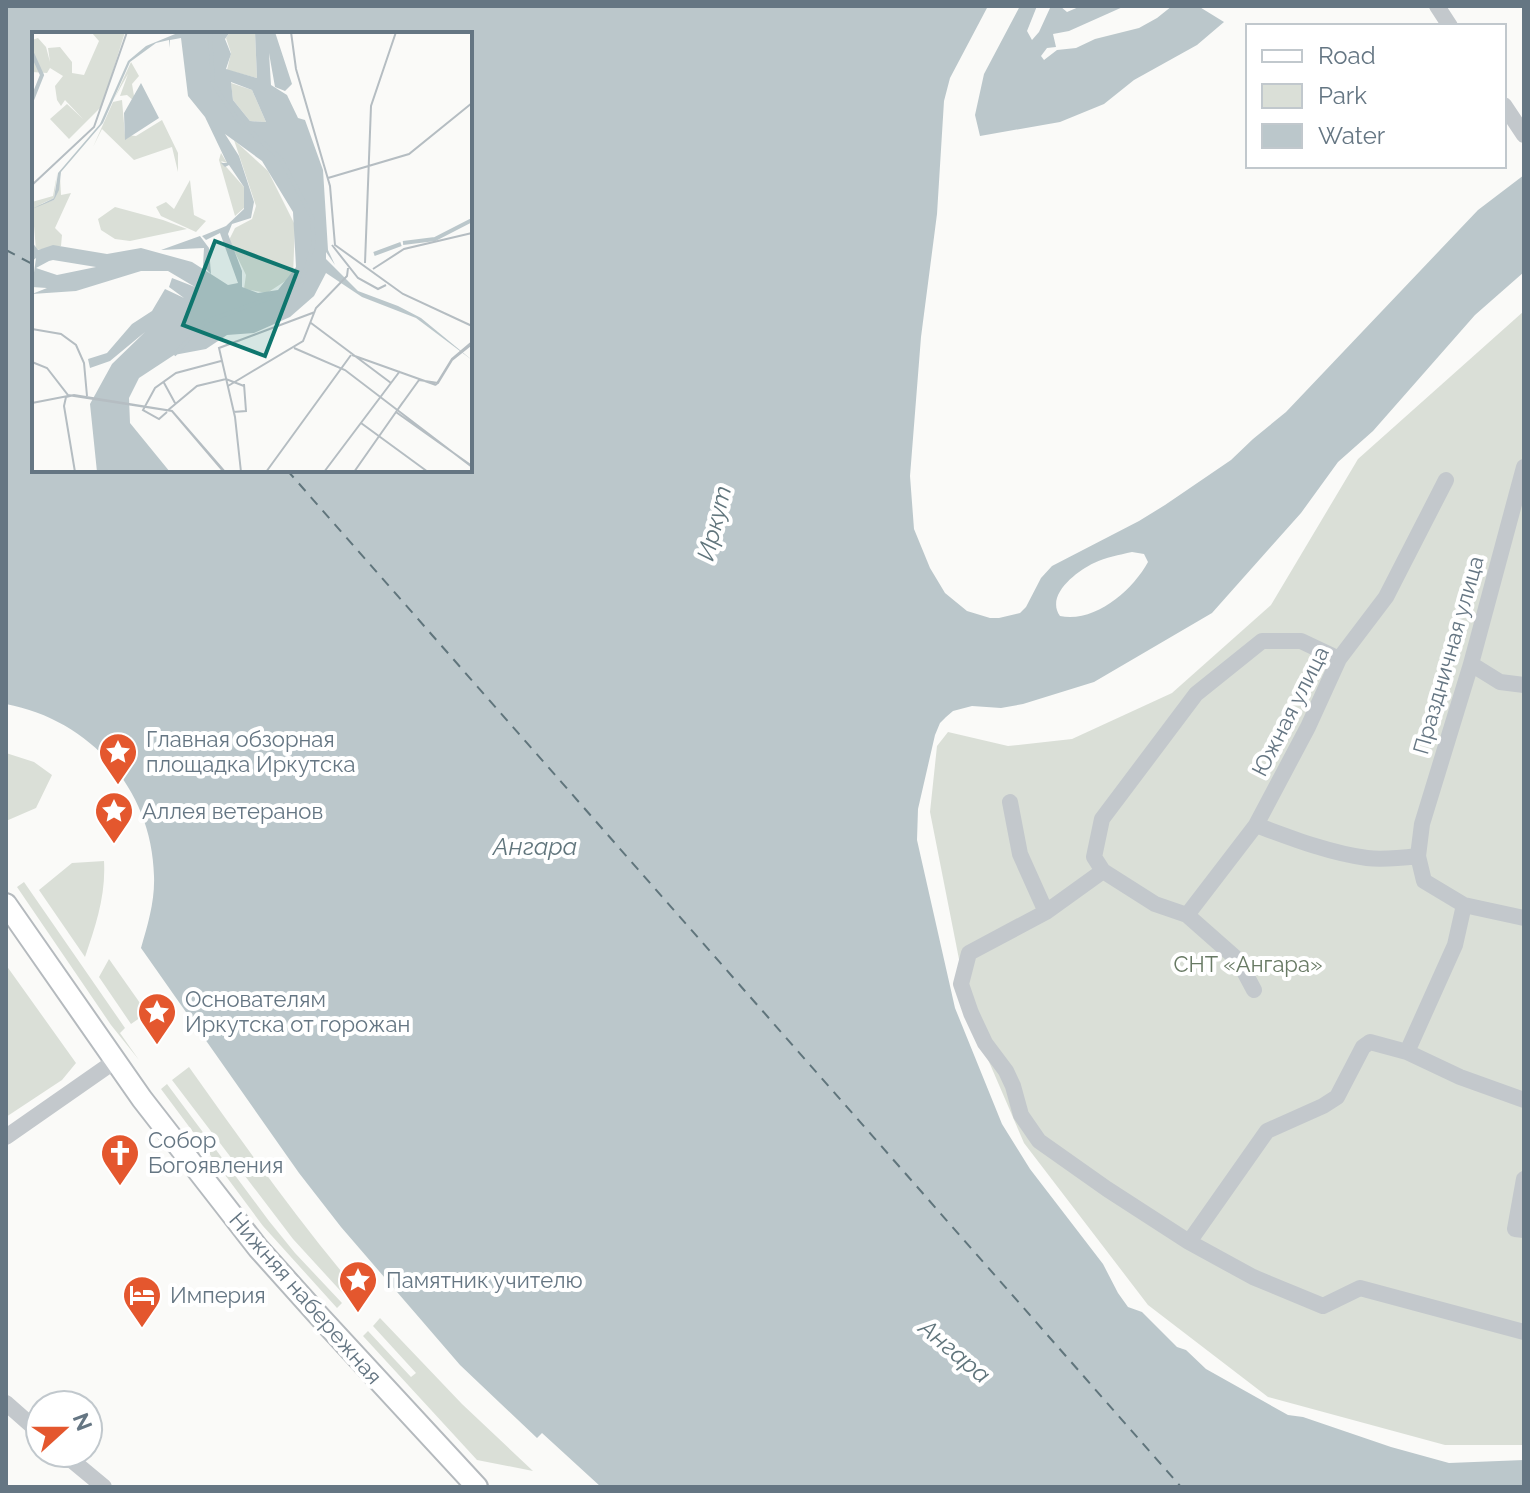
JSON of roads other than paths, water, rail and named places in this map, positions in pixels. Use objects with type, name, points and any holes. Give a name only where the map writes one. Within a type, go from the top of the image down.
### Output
[{"type":"main road","name":"Нижняя набережная","points":[[6,904],[142,1099],[258,1248],[477,1487]]},
{"type":"street","points":[[1437,6],[1449,24]]},
{"type":"street","points":[[1506,108],[1524,135]]},
{"type":"street","name":"Праздничная улица","points":[[1418,856],[1422,824],[1471,664],[1524,467]]},
{"type":"street","name":"Южная улица","points":[[1187,915],[1256,825],[1308,727],[1339,659],[1386,597],[1446,480]]},
{"type":"street","points":[[1254,990],[1238,960],[1187,915],[1155,904],[1103,871],[1094,857],[1102,819],[1196,694],[1262,641],[1301,641],[1339,659]]},
{"type":"street","points":[[1471,664],[1500,682],[1524,685]]},
{"type":"street","points":[[1010,802],[1020,854],[1046,912]]},
{"type":"street","points":[[1256,825],[1313,845],[1365,858],[1418,856],[1424,881],[1464,905],[1524,918]]},
{"type":"street","points":[[1103,871],[1046,912],[969,953],[961,984],[985,1043],[1006,1071],[1021,1115],[1039,1141],[1189,1242],[1253,1277],[1323,1306],[1360,1288],[1524,1332]]},
{"type":"street","points":[[1407,1052],[1455,945],[1464,905]]},
{"type":"street","points":[[1189,1242],[1267,1131],[1337,1097],[1363,1047],[1370,1042],[1407,1052],[1460,1077],[1524,1100]]},
{"type":"street","points":[[6,1137],[115,1061]]},
{"type":"street","points":[[1524,1179],[1515,1229],[1524,1230]]},
{"type":"street","points":[[6,1403],[24,1419]]},
{"type":"street","points":[[82,1469],[104,1487]]},
{"type":"water","name":"Ангара","points":[[6,6],[988,6],[950,78],[944,101],[937,214],[921,337],[910,476],[914,529],[930,568],[945,593],[967,611],[990,618],[1020,613],[1052,566],[1139,521],[1231,460],[1286,412],[1478,210],[1524,175],[1524,272],[1475,315],[1373,431],[1338,462],[1301,513],[1212,613],[1094,682],[1023,704],[1001,708],[972,706],[953,711],[946,717],[935,735],[918,809],[917,840],[955,1008],[1002,1124],[1030,1169],[1103,1264],[1128,1307],[1142,1312],[1177,1347],[1186,1350],[1206,1369],[1288,1415],[1449,1463],[1524,1460],[1524,1487],[601,1487],[542,1433],[537,1438],[460,1365],[341,1227],[299,1173],[141,948],[152,903],[154,876],[151,844],[142,815],[128,788],[111,763],[89,743],[64,725],[36,712],[6,704]],"holes":[[[1132,552],[1144,554],[1148,562],[1122,594],[1086,615],[1060,616],[1056,608],[1057,600],[1072,578],[1087,567],[1113,556]]]},
{"type":"water","points":[[1020,6],[1037,6],[1027,31],[1032,40],[1050,8],[1060,6],[1067,12],[1081,6],[1125,6],[1069,31],[1053,34],[1056,47],[1047,48],[1041,56],[1044,60],[1057,50],[1076,48],[1095,39],[1139,28],[1172,6],[1198,6],[1224,22],[1197,45],[1134,80],[1104,104],[1060,122],[980,136],[975,115],[984,74]]},
{"type":"place","name":"Главная обзорная площадка Иркутска","points":[[118,786]]},
{"type":"place","name":"Аллея ветеранов","points":[[114,845]]},
{"type":"place","name":"Основателям Иркутска от горожан","points":[[157,1046]]},
{"type":"place","name":"Собор Богоявления","points":[[120,1187]]},
{"type":"place","name":"Памятник учителю","points":[[358,1314]]},
{"type":"place","name":"Империя","points":[[142,1329]]},
{"type":"water label","name":"Иркут","points":[[714,523]]},
{"type":"park label","name":"СНТ «Ангара»","points":[[1248,964]]}]
